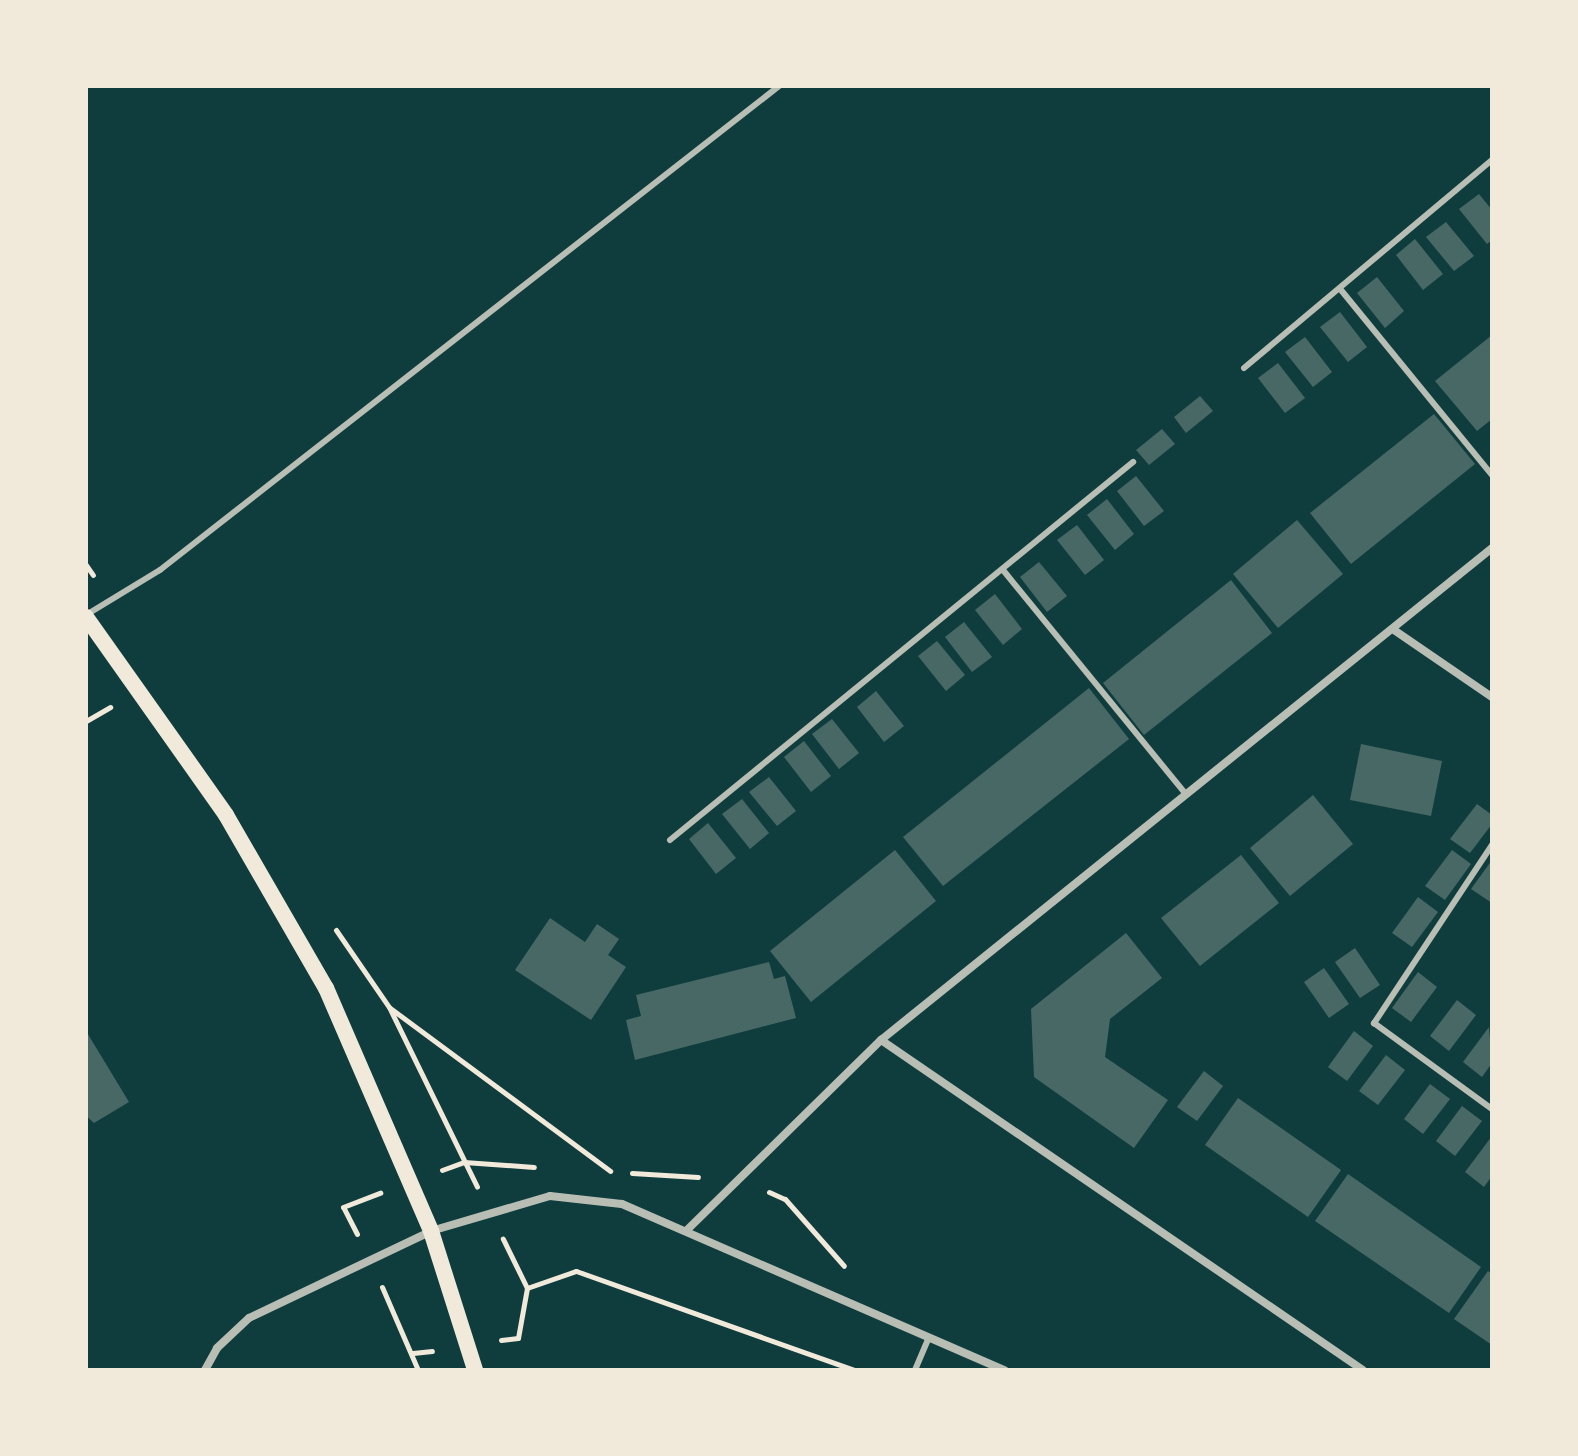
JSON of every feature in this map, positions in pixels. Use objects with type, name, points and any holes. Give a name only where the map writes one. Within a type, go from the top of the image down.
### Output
[{"type":"main road","points":[[86,616],[226,815],[326,988],[431,1231],[475,1370]]},
{"type":"street","points":[[687,1230],[881,1040],[1185,793],[1394,630],[1492,548]]},
{"type":"street","points":[[1394,630],[1492,697]]},
{"type":"street","points":[[881,1040],[1363,1370]]},
{"type":"street","points":[[205,1370],[217,1348],[249,1318],[431,1231],[550,1196],[622,1204],[1004,1370]]},
{"type":"lane","points":[[86,616],[160,570],[779,86]]},
{"type":"lane","points":[[1244,368],[1341,290],[1492,160]]},
{"type":"lane","points":[[1341,290],[1492,475]]},
{"type":"lane","points":[[670,840],[1133,462]]},
{"type":"lane","points":[[1003,570],[1185,793]]},
{"type":"lane","points":[[1492,845],[1374,1023],[1492,1109]]},
{"type":"lane","points":[[915,1370],[928,1339]]},
{"type":"path","points":[[464,1162],[389,1007],[612,1172],[736,1180],[785,1199],[855,1278]]},
{"type":"path","points":[[518,1338],[527,1288],[576,1271],[854,1370]]},
{"type":"path","points":[[413,1353],[418,1370]]},
{"type":"building","points":[[1479,194],[1492,210],[1492,240],[1487,244],[1459,209]]},
{"type":"building","points":[[1446,222],[1474,256],[1454,271],[1426,237]]},
{"type":"building","points":[[1415,239],[1443,274],[1423,290],[1396,255]]},
{"type":"building","points":[[1377,277],[1404,311],[1385,328],[1357,293]]},
{"type":"building","points":[[1340,312],[1367,347],[1348,362],[1320,327]]},
{"type":"building","points":[[1492,335],[1492,419],[1477,431],[1435,381]]},
{"type":"building","points":[[1305,337],[1332,372],[1313,387],[1285,352]]},
{"type":"building","points":[[1278,363],[1305,398],[1285,413],[1258,378]]},
{"type":"building","points":[[1200,396],[1213,411],[1186,433],[1174,417]]},
{"type":"building","points":[[1434,414],[1475,464],[1351,564],[1310,513]]},
{"type":"building","points":[[1162,429],[1175,444],[1149,465],[1136,450]]},
{"type":"building","points":[[1136,476],[1164,511],[1144,526],[1117,491]]},
{"type":"building","points":[[1107,499],[1134,534],[1115,550],[1087,515]]},
{"type":"building","points":[[1297,520],[1343,574],[1278,628],[1233,574]]},
{"type":"building","points":[[1077,525],[1104,560],[1085,575],[1057,540]]},
{"type":"building","points":[[1039,562],[1067,596],[1047,612],[1020,577]]},
{"type":"building","points":[[1231,580],[1272,633],[1144,735],[1103,683]]},
{"type":"building","points":[[995,594],[1022,629],[1003,645],[975,610]]},
{"type":"building","points":[[964,622],[992,657],[972,672],[945,637]]},
{"type":"building","points":[[937,641],[965,675],[946,691],[918,656]]},
{"type":"building","points":[[1089,688],[1129,739],[943,886],[903,837]]},
{"type":"building","points":[[876,691],[904,726],[884,742],[857,707]]},
{"type":"building","points":[[832,719],[859,753],[839,769],[812,734]]},
{"type":"building","points":[[804,741],[831,776],[811,792],[784,757]]},
{"type":"building","points":[[1361,744],[1442,761],[1431,816],[1350,800]]},
{"type":"building","points":[[769,777],[796,811],[777,826],[749,792]]},
{"type":"building","points":[[1313,795],[1353,844],[1290,896],[1250,848]]},
{"type":"building","points":[[742,799],[769,833],[750,849],[722,814]]},
{"type":"building","points":[[1477,804],[1492,815],[1492,824],[1470,853],[1450,839]]},
{"type":"building","points":[[708,823],[736,858],[716,874],[689,839]]},
{"type":"building","points":[[895,850],[936,901],[811,1002],[770,951]]},
{"type":"building","points":[[1452,850],[1471,864],[1445,900],[1425,886]]},
{"type":"building","points":[[1241,855],[1279,903],[1200,966],[1161,918]]},
{"type":"building","points":[[1492,860],[1492,903],[1471,889]]},
{"type":"building","points":[[1418,897],[1438,912],[1412,947],[1392,933]]},
{"type":"building","points":[[550,918],[585,942],[597,924],[619,939],[608,955],[626,967],[591,1020],[515,970]]},
{"type":"building","points":[[1126,933],[1162,978],[1110,1019],[1105,1057],[1168,1100],[1134,1148],[1034,1077],[1031,1009]]},
{"type":"building","points":[[1355,948],[1380,985],[1360,998],[1335,962]]},
{"type":"building","points":[[769,962],[774,979],[785,976],[796,1018],[635,1060],[626,1020],[641,1016],[636,995]]},
{"type":"building","points":[[1324,968],[1349,1004],[1329,1018],[1304,982]]},
{"type":"building","points":[[1418,972],[1437,987],[1411,1022],[1392,1008]]},
{"type":"building","points":[[1457,1000],[1476,1015],[1449,1051],[1430,1036]]},
{"type":"building","points":[[1489,1027],[1492,1063],[1482,1077],[1463,1062]]},
{"type":"building","points":[[86,1031],[129,1102],[94,1123],[86,1116]]},
{"type":"building","points":[[1354,1031],[1373,1046],[1347,1081],[1328,1067]]},
{"type":"building","points":[[1386,1055],[1405,1070],[1378,1105],[1359,1091]]},
{"type":"building","points":[[1204,1071],[1223,1086],[1197,1121],[1177,1107]]},
{"type":"building","points":[[1430,1084],[1450,1099],[1423,1134],[1404,1119]]},
{"type":"building","points":[[1238,1098],[1341,1170],[1308,1217],[1205,1145]]},
{"type":"building","points":[[1462,1106],[1482,1121],[1455,1156],[1436,1141]]},
{"type":"building","points":[[1492,1136],[1492,1176],[1484,1187],[1465,1172]]},
{"type":"building","points":[[1348,1174],[1481,1267],[1449,1313],[1315,1221]]},
{"type":"building","points":[[1488,1271],[1492,1274],[1492,1345],[1454,1319]]}]
